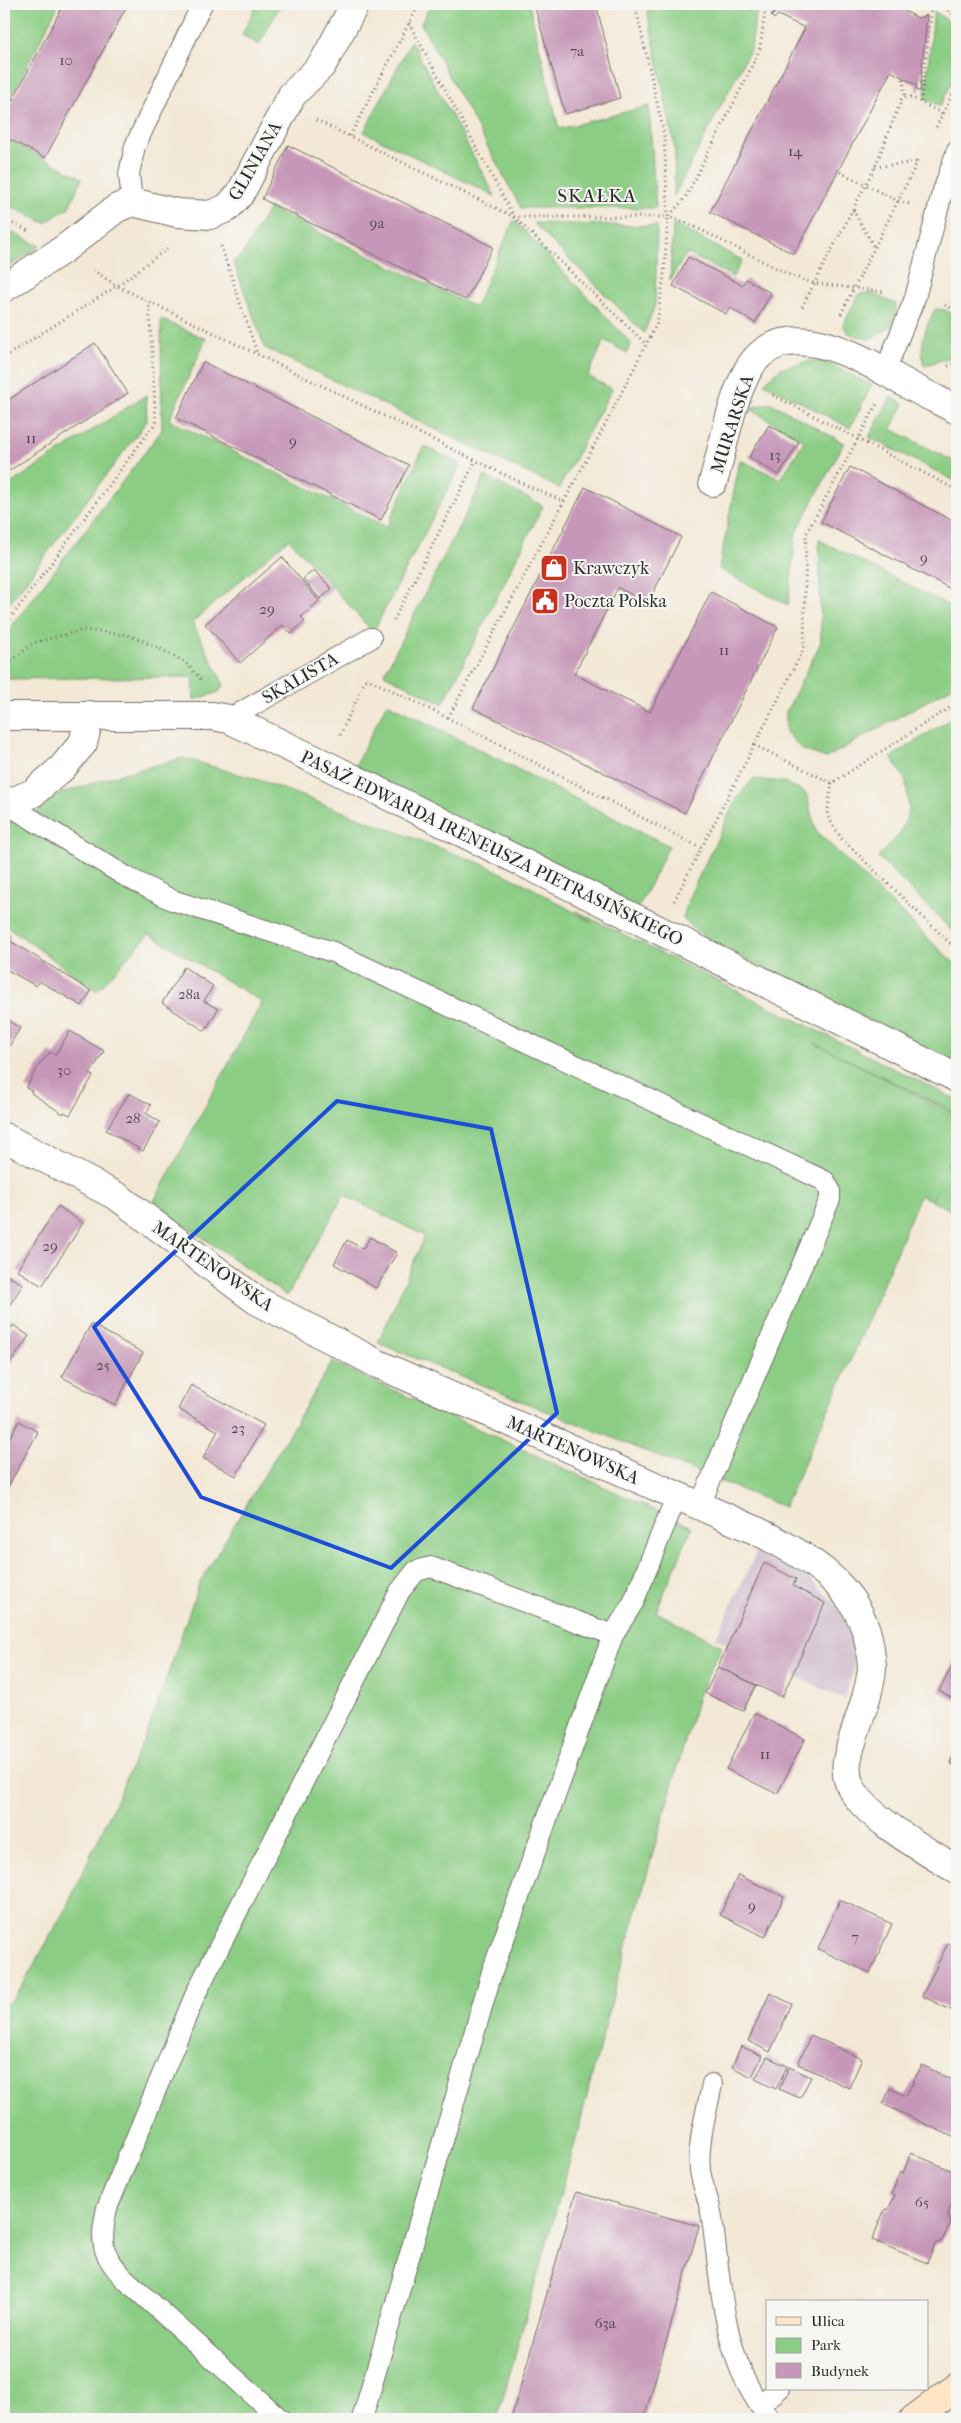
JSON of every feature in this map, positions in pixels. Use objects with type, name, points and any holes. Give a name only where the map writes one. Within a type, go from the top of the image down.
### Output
[{"type":"street","name":"GLINIANA","points":[[132,202],[178,213],[210,215],[228,208],[240,194],[292,95],[322,65],[355,4]]},
{"type":"street","points":[[4,288],[64,249],[117,208],[132,202]]},
{"type":"street","name":"MURARSKA","points":[[714,482],[743,380],[764,350],[786,342],[826,345],[889,373],[957,410]]},
{"type":"street","points":[[5,804],[33,793],[62,768],[83,744],[90,715]]},
{"type":"street","name":"PASAŻ EDWARDA IRENEUSZA PIETRASIŃSKIEGO","points":[[10,716],[212,716],[229,719],[326,765],[957,1078]]},
{"type":"street","name":"MARTENOWSKA","points":[[4,1137],[118,1197],[256,1300],[325,1337],[378,1364],[688,1500],[795,1550],[824,1570],[860,1614],[868,1636],[872,1666],[868,1687],[846,1764],[851,1789],[862,1804],[903,1835],[957,1870]]},
{"type":"street","points":[[914,2419],[957,2386]]},
{"type":"lane","points":[[132,202],[129,174],[133,152],[202,4]]},
{"type":"lane","points":[[889,373],[915,298],[946,178],[957,150]]},
{"type":"lane","name":"SKALISTA","points":[[229,719],[371,638]]},
{"type":"lane","points":[[5,804],[125,876],[172,900],[333,952],[825,1181],[830,1190],[830,1199],[688,1500],[613,1635],[488,1984],[362,2419]]},
{"type":"lane","points":[[280,2419],[125,2279],[111,2265],[102,2245],[107,2208],[196,1993],[400,1591],[416,1571],[432,1567],[613,1635]]},
{"type":"lane","points":[[712,2084],[700,2149],[700,2171],[709,2200],[724,2316],[732,2348],[751,2394],[765,2415],[778,2390]]},
{"type":"path","points":[[350,136],[419,4]]},
{"type":"path","points":[[448,718],[647,345],[660,313],[668,217],[664,134],[635,4]]},
{"type":"path","points":[[668,217],[685,198],[746,79],[760,48],[766,4]]},
{"type":"path","points":[[922,102],[932,4]]},
{"type":"path","points":[[940,4],[957,17]]},
{"type":"path","points":[[409,23],[514,217]]},
{"type":"path","points":[[903,80],[905,97]]},
{"type":"path","points":[[934,130],[957,86]]},
{"type":"path","points":[[905,97],[922,102],[943,114]]},
{"type":"path","points":[[786,342],[813,283],[875,167],[900,102],[905,97]]},
{"type":"path","points":[[286,106],[514,217],[647,345]]},
{"type":"path","points":[[826,345],[922,154]]},
{"type":"path","points":[[875,167],[918,162]]},
{"type":"path","points":[[840,172],[898,201],[938,209]]},
{"type":"path","points":[[853,210],[875,247]]},
{"type":"path","points":[[4,357],[117,286],[210,215],[257,354]]},
{"type":"path","points":[[514,217],[668,217],[685,222],[790,275],[813,283],[915,298],[949,306],[957,311]]},
{"type":"path","points":[[4,219],[64,249],[117,286],[564,501]]},
{"type":"path","points":[[4,627],[156,422],[149,302]]},
{"type":"path","points":[[660,931],[804,649],[806,534],[858,439],[889,373]]},
{"type":"path","points":[[743,380],[957,490]]},
{"type":"path","points":[[392,625],[476,460]]},
{"type":"path","points":[[326,765],[370,669]]},
{"type":"path","points":[[366,678],[701,848]]},
{"type":"path","points":[[832,783],[957,704]]},
{"type":"path","points":[[754,744],[832,783]]},
{"type":"path","points":[[832,783],[828,816],[842,838],[957,950]]},
{"type":"highlighted area","points":[[337,1101],[491,1129],[557,1413],[391,1568],[201,1497],[94,1327]]},
{"type":"shaded area","points":[[757,1551],[810,1579],[836,1605],[853,1637],[854,1669],[844,1699],[716,1638]]},
{"type":"green space","points":[[4,4],[59,4],[4,111]]},
{"type":"green space","points":[[257,4],[281,4],[259,45],[242,35]]},
{"type":"green space","points":[[431,4],[529,4],[559,129],[649,106],[656,208],[521,208],[421,24]]},
{"type":"green space","points":[[646,4],[760,4],[755,19],[751,48],[674,196],[675,149]]},
{"type":"green space","points":[[934,11],[957,27],[957,72],[940,106],[925,97]]},
{"type":"green space","points":[[411,41],[495,196],[364,132]]},
{"type":"green space","points":[[4,138],[82,178],[69,207],[45,223],[4,203]]},
{"type":"green space","points":[[269,208],[475,307],[514,220],[631,343],[627,353],[604,340],[588,376],[612,389],[559,488],[265,348],[233,261],[242,255]]},
{"type":"green space","points":[[533,223],[657,226],[655,305],[644,333]]},
{"type":"green space","points":[[673,224],[742,260],[733,277],[687,253],[670,280]]},
{"type":"green space","points":[[4,229],[40,246],[4,270]]},
{"type":"green space","points":[[871,293],[896,304],[893,323],[886,330],[868,339],[848,333],[843,325],[859,294]]},
{"type":"green space","points":[[935,309],[945,310],[957,316],[957,355],[924,366],[922,350],[924,336]]},
{"type":"green space","points":[[161,319],[206,339],[169,420],[387,527],[424,446],[461,464],[373,632],[289,539],[192,622],[224,685],[219,692],[194,700],[193,677],[5,679],[4,692],[4,636],[162,430]]},
{"type":"green space","points":[[811,361],[823,361],[872,385],[850,428],[764,383],[781,368]]},
{"type":"green space","points":[[146,395],[147,421],[4,610],[4,488]]},
{"type":"green space","points":[[891,397],[904,404],[891,429],[957,463],[957,482],[869,437]]},
{"type":"green space","points":[[771,403],[844,443],[796,533],[788,605],[719,569],[740,460],[781,479],[804,441],[749,408]]},
{"type":"green space","points":[[485,476],[543,506],[443,704],[384,674]]},
{"type":"green space","points":[[819,540],[957,610],[957,684],[826,758],[803,750],[786,732],[786,712],[821,642]]},
{"type":"green space","points":[[387,703],[669,846],[637,910],[355,766]]},
{"type":"green space","points":[[957,715],[957,936],[878,857],[900,834],[909,812],[906,781],[891,757]]},
{"type":"green space","points":[[183,758],[259,780],[485,865],[527,885],[593,923],[576,911],[957,1100],[957,1113],[814,1043],[957,1115],[957,1141],[947,1165],[957,1143],[957,1213],[932,1201],[936,1190],[931,1200],[920,1195],[858,1344],[784,1507],[378,1343],[425,1236],[344,1195],[287,1296],[153,1203],[262,1002],[149,934],[97,991],[4,924],[4,822],[18,821],[31,816],[42,808],[51,797],[114,776]]},
{"type":"green space","points":[[753,779],[784,782],[806,793],[816,831],[957,966],[957,1065],[710,941],[683,919],[688,899],[737,798]]},
{"type":"green space","points":[[332,1362],[692,1527],[656,1612],[722,1646],[699,1693],[615,1988],[571,2157],[497,2419],[4,2419],[4,2007],[20,1990],[66,1908],[113,1807],[150,1726],[199,1584]]},
{"type":"building","points":[[64,4],[128,4],[45,158],[4,136],[4,116]]},
{"type":"building","points":[[534,4],[596,4],[620,98],[565,114]]},
{"type":"building","points":[[785,4],[891,4],[918,18],[927,15],[920,91],[917,91],[916,85],[891,71],[794,254],[710,212],[805,28],[778,15],[774,19],[771,16]]},
{"type":"building","points":[[288,145],[493,247],[466,300],[262,199]]},
{"type":"building","points":[[688,257],[742,285],[746,279],[771,293],[755,323],[730,308],[726,314],[673,286]]},
{"type":"building","points":[[95,343],[128,393],[4,474],[4,403]]},
{"type":"building","points":[[203,362],[409,465],[381,520],[176,418]]},
{"type":"building","points":[[769,425],[799,442],[779,475],[749,457]]},
{"type":"building","points":[[850,467],[957,523],[957,592],[821,522]]},
{"type":"building","points":[[585,487],[681,537],[648,603],[618,588],[574,674],[650,712],[711,592],[778,627],[685,813],[473,708]]},
{"type":"building","points":[[282,557],[319,601],[301,617],[305,621],[291,634],[283,625],[240,663],[205,624]]},
{"type":"building","points":[[314,570],[332,589],[320,599],[303,579]]},
{"type":"building","points":[[4,931],[11,936],[9,940],[91,991],[82,1006],[39,981],[36,986],[4,968]]},
{"type":"building","points":[[184,967],[213,986],[204,1001],[218,1009],[205,1031],[162,1003]]},
{"type":"building","points":[[4,1018],[20,1028],[4,1055]]},
{"type":"building","points":[[70,1031],[104,1051],[90,1074],[93,1076],[70,1115],[64,1112],[63,1114],[26,1088],[39,1065],[50,1052],[55,1055]]},
{"type":"building","points":[[129,1093],[151,1105],[146,1113],[160,1122],[143,1151],[106,1130]]},
{"type":"building","points":[[58,1206],[83,1223],[42,1286],[17,1270]]},
{"type":"building","points":[[370,1237],[397,1253],[376,1288],[334,1264],[347,1240],[363,1249]]},
{"type":"building","points":[[4,1274],[23,1284],[4,1314]]},
{"type":"building","points":[[91,1324],[143,1353],[115,1405],[62,1377]]},
{"type":"building","points":[[13,1325],[29,1336],[9,1365],[4,1361],[4,1339]]},
{"type":"building","points":[[191,1385],[264,1425],[236,1476],[203,1458],[218,1431],[178,1409]]},
{"type":"building","points":[[19,1421],[38,1432],[8,1487],[4,1485],[4,1448]]},
{"type":"building","points":[[764,1563],[796,1579],[793,1586],[825,1603],[782,1697],[718,1667]]},
{"type":"building","points":[[954,1662],[957,1664],[957,1701],[939,1691]]},
{"type":"building","points":[[718,1667],[756,1685],[743,1711],[705,1693]]},
{"type":"building","points":[[754,1713],[805,1739],[777,1794],[726,1769]]},
{"type":"building","points":[[957,1747],[957,1767],[950,1763]]},
{"type":"building","points":[[738,1875],[784,1897],[765,1937],[720,1915]]},
{"type":"building","points":[[840,1900],[892,1924],[870,1973],[818,1949]]},
{"type":"building","points":[[948,1943],[957,1947],[957,2013],[922,1996]]},
{"type":"building","points":[[770,1993],[792,2004],[770,2052],[748,2041]]},
{"type":"building","points":[[811,2035],[862,2059],[849,2088],[798,2064]]},
{"type":"building","points":[[741,2046],[762,2056],[752,2077],[732,2067]]},
{"type":"building","points":[[767,2057],[787,2066],[776,2089],[755,2079]]},
{"type":"building","points":[[922,2065],[957,2082],[957,2139],[883,2104],[890,2088],[906,2096]]},
{"type":"building","points":[[789,2067],[811,2077],[800,2098],[779,2089]]},
{"type":"building","points":[[911,2153],[957,2173],[957,2184],[953,2194],[955,2195],[948,2213],[951,2222],[942,2241],[935,2244],[927,2263],[872,2240],[885,2209],[888,2210],[895,2195],[892,2193],[900,2172],[903,2173]]},
{"type":"building","points":[[576,2192],[699,2226],[644,2419],[511,2419]]},
{"type":"place","name":"Krawczyk","points":[[554,568]]},
{"type":"place","name":"Poczta Polska","points":[[545,601]]},
{"type":"district","name":"SKAŁKA","points":[[597,195]]}]
